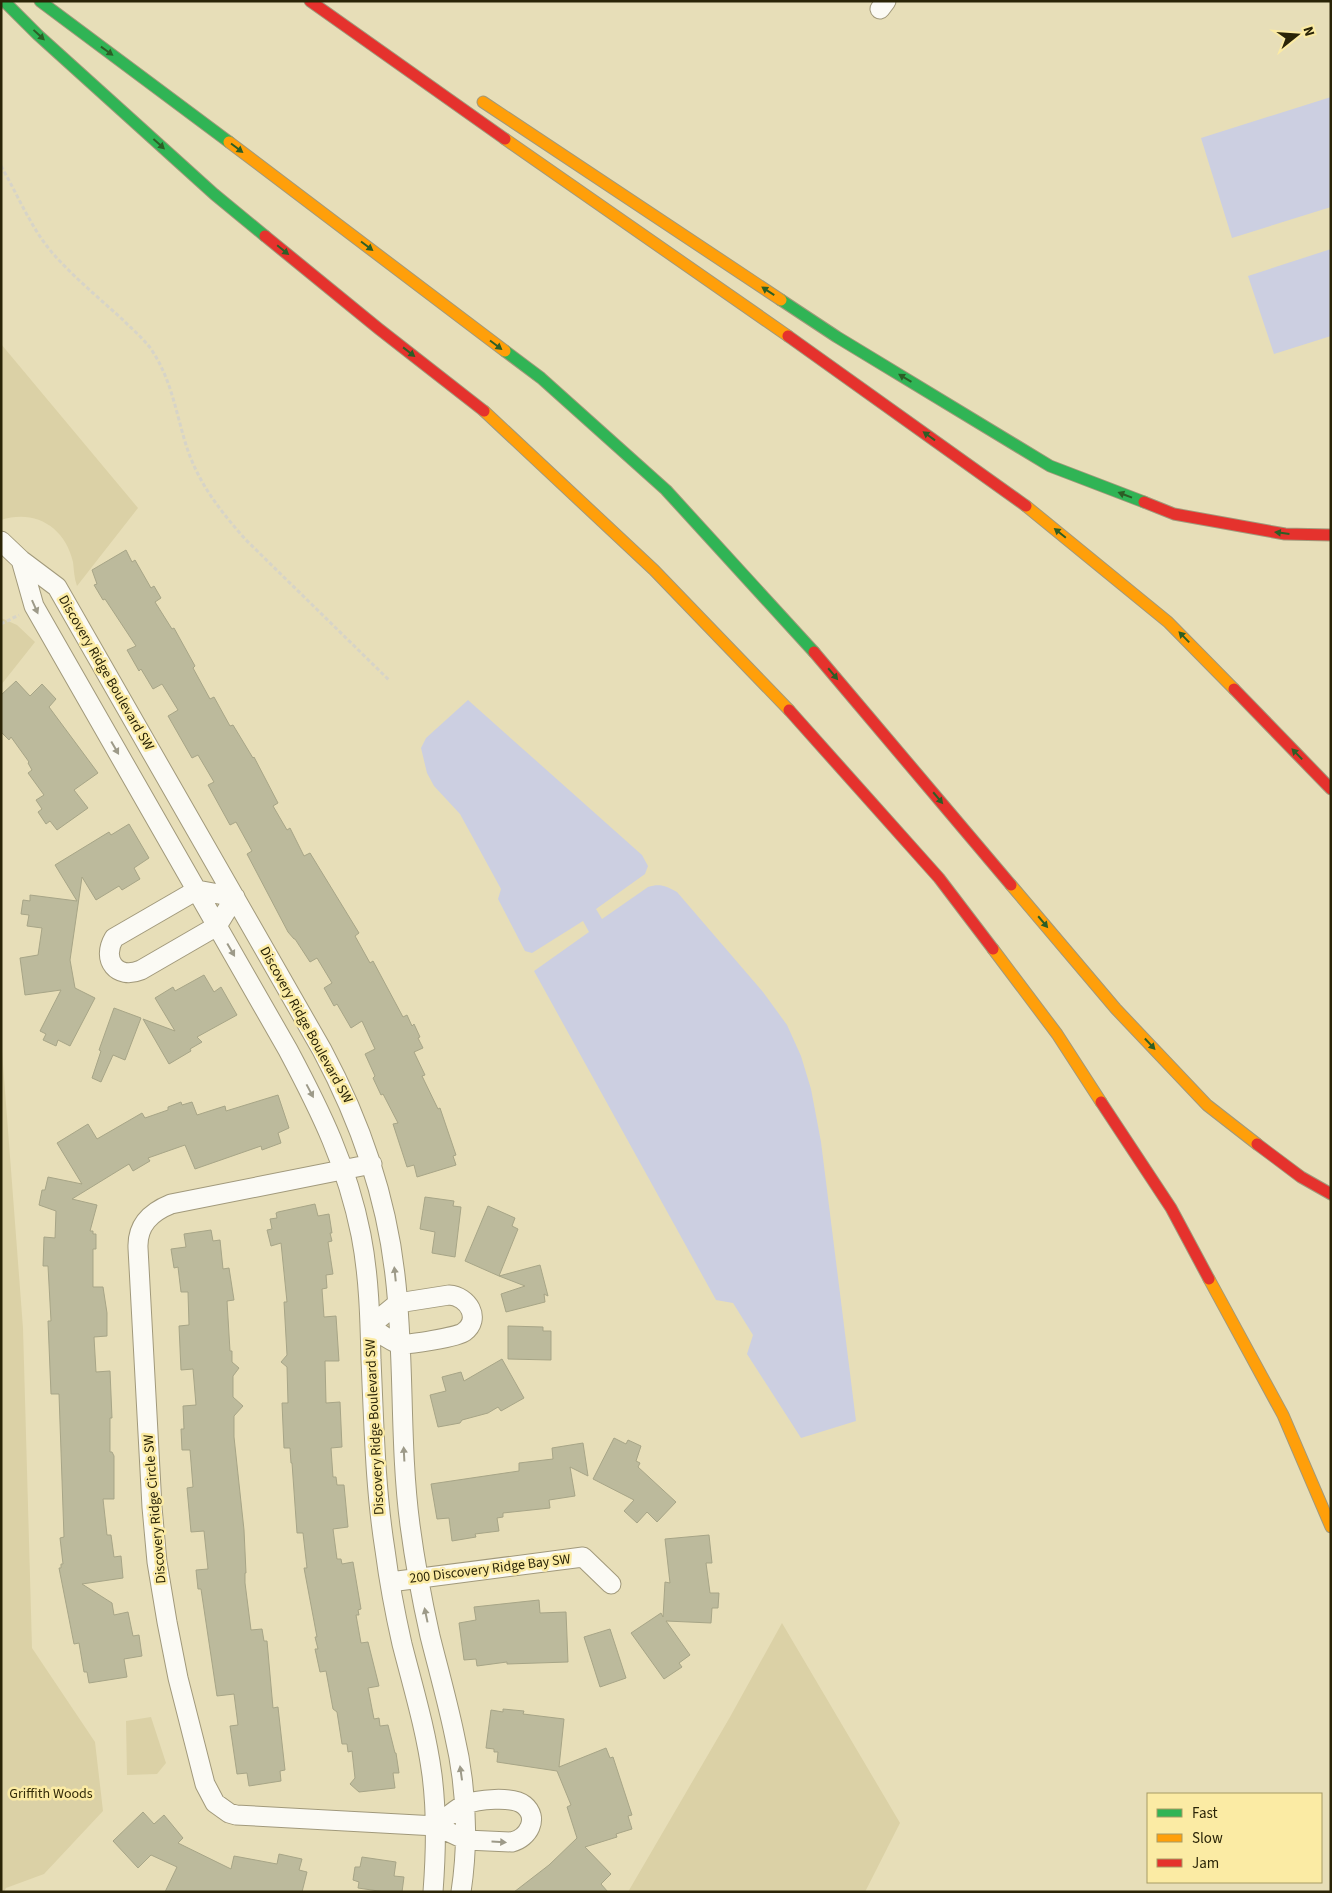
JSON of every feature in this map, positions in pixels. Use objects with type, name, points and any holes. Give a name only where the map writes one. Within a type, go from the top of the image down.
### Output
[{"type":"highway","points":[[4,1],[46,42],[214,194],[379,329],[492,417],[654,570],[775,695],[939,878],[1057,1034],[1171,1208],[1283,1414],[1331,1527]]},
{"type":"highway","points":[[40,1],[198,118],[540,378],[666,490],[801,637],[1116,1009],[1207,1105],[1301,1176],[1331,1194]]},
{"type":"highway","points":[[310,1],[583,195],[853,381],[1037,514],[1168,622],[1331,789]]},
{"type":"highway","points":[[320,1],[346,12]]},
{"type":"highway","points":[[477,98],[837,337],[1050,466],[1174,514],[1285,534],[1331,535]]},
{"type":"street","points":[[1,541],[22,560]]},
{"type":"street","name":"Discovery Ridge Boulevard SW","points":[[22,560],[34,606],[288,1050],[320,1109],[344,1170],[361,1236],[370,1326],[375,1462],[380,1521],[402,1642],[426,1740],[432,1776],[436,1826],[433,1892]]},
{"type":"street","name":"Discovery Ridge Boulevard SW","points":[[22,560],[57,587],[339,1082],[362,1135],[372,1164],[391,1244],[398,1303],[404,1461],[410,1525],[418,1578],[430,1636],[455,1734],[462,1774],[466,1840],[462,1892]]},
{"type":"street","points":[[197,890],[235,897],[217,926],[135,973],[122,972],[112,963],[109,950],[114,938],[197,890]]},
{"type":"street","name":"Discovery Ridge Circle SW","points":[[372,1164],[171,1204],[158,1209],[147,1218],[137,1238],[149,1461],[157,1562],[178,1678],[205,1784],[215,1803],[229,1813],[236,1815],[436,1826]]},
{"type":"street","points":[[456,1295],[466,1301],[472,1313],[470,1326],[460,1335],[399,1344],[370,1326],[398,1303],[456,1295]]},
{"type":"street","name":"200 Discovery Ridge Bay SW","points":[[390,1582],[583,1557],[610,1584]]},
{"type":"street","points":[[482,1800],[510,1800],[519,1802],[529,1810],[532,1822],[528,1834],[518,1841],[512,1842],[466,1840],[436,1826],[464,1805],[482,1800]]},
{"type":"path","points":[[1,166],[36,230],[56,257],[150,347],[162,366],[171,388],[187,448],[195,468],[209,494],[224,515],[246,540],[390,681]]},
{"type":"green space","points":[[1,344],[138,508],[77,586],[69,550],[56,530],[37,519],[14,517],[1,520]]},
{"type":"green space","points":[[1,618],[17,625],[35,642],[1,685]]},
{"type":"green space","name":"Griffith Woods","points":[[1,1038],[23,1328],[32,1648],[95,1742],[103,1811],[44,1874],[6,1888],[4,1892],[1,1892]]},
{"type":"green space","points":[[782,1623],[900,1823],[865,1892],[628,1892],[730,1717]]},
{"type":"green space","points":[[151,1717],[166,1763],[157,1774],[127,1775],[126,1721]]},
{"type":"water","points":[[1331,97],[1331,207],[1232,238],[1201,138]]},
{"type":"water","points":[[1331,249],[1331,336],[1274,354],[1248,276]]},
{"type":"water","points":[[468,700],[642,855],[648,866],[645,874],[596,909],[602,919],[648,887],[663,886],[677,892],[763,992],[787,1025],[801,1056],[811,1089],[821,1142],[856,1421],[801,1438],[747,1354],[753,1335],[733,1303],[716,1300],[534,971],[589,932],[583,921],[532,953],[525,951],[498,899],[501,889],[460,814],[434,786],[427,773],[421,748],[426,738]]},
{"type":"building","points":[[126,550],[132,562],[135,560],[151,588],[154,586],[161,598],[155,602],[172,629],[174,628],[195,666],[193,668],[210,699],[214,697],[230,726],[233,725],[254,757],[278,803],[273,806],[287,830],[290,828],[304,856],[310,853],[359,933],[355,936],[370,963],[373,961],[403,1017],[407,1015],[412,1026],[414,1024],[423,1048],[414,1052],[425,1075],[422,1076],[438,1109],[440,1108],[456,1155],[453,1156],[456,1165],[417,1177],[414,1165],[407,1167],[393,1124],[398,1123],[383,1094],[381,1095],[365,1054],[375,1049],[362,1021],[351,1028],[337,1004],[334,1006],[324,988],[332,983],[317,958],[310,962],[295,939],[288,932],[247,854],[252,851],[236,822],[230,825],[208,785],[214,782],[198,755],[192,758],[168,716],[178,710],[162,684],[153,689],[141,669],[139,671],[127,650],[136,646],[94,585],[97,584],[92,570]]},
{"type":"building","points":[[16,681],[30,696],[42,684],[56,699],[49,707],[98,773],[74,790],[88,808],[57,830],[50,821],[46,824],[38,812],[42,809],[36,800],[44,795],[28,773],[32,770],[29,762],[11,737],[9,740],[1,732],[1,695]]},
{"type":"building","points":[[129,824],[149,858],[134,868],[140,879],[122,890],[119,886],[96,900],[82,877],[70,960],[75,988],[95,998],[70,1046],[58,1040],[56,1046],[43,1040],[46,1034],[40,1031],[61,990],[25,995],[20,958],[38,955],[42,928],[27,926],[29,915],[21,914],[23,900],[30,901],[30,895],[77,901],[55,865],[109,832],[111,835]]},
{"type":"building","points":[[204,975],[214,992],[221,987],[237,1015],[197,1037],[202,1042],[169,1064],[143,1019],[175,1031],[155,998],[173,987],[175,991]]},
{"type":"building","points":[[114,1008],[141,1018],[125,1060],[113,1055],[101,1082],[92,1078],[101,1051],[99,1050]]},
{"type":"building","points":[[278,1095],[289,1128],[278,1133],[281,1143],[262,1150],[261,1146],[195,1169],[185,1145],[148,1158],[150,1161],[133,1171],[129,1164],[72,1199],[97,1205],[90,1231],[96,1234],[96,1249],[93,1249],[93,1287],[103,1287],[107,1313],[107,1336],[94,1337],[96,1372],[110,1371],[112,1418],[110,1418],[110,1452],[114,1456],[114,1499],[103,1499],[107,1535],[111,1535],[114,1557],[121,1556],[123,1578],[82,1584],[112,1603],[114,1615],[128,1612],[133,1636],[139,1635],[142,1656],[124,1659],[127,1677],[89,1683],[87,1672],[84,1672],[79,1643],[74,1644],[59,1568],[63,1564],[60,1538],[64,1537],[59,1394],[51,1394],[48,1321],[51,1321],[48,1266],[43,1266],[44,1237],[55,1238],[56,1211],[39,1205],[42,1190],[45,1190],[48,1177],[82,1184],[57,1143],[88,1124],[97,1139],[142,1113],[145,1118],[168,1110],[168,1107],[181,1102],[182,1105],[192,1102],[197,1115],[225,1106],[226,1111]]},
{"type":"building","points":[[425,1197],[454,1201],[453,1206],[461,1207],[455,1257],[432,1253],[435,1232],[420,1229]]},
{"type":"building","points":[[315,1204],[318,1216],[329,1214],[332,1233],[330,1233],[332,1241],[328,1242],[333,1274],[326,1275],[327,1288],[322,1289],[324,1317],[336,1316],[339,1361],[325,1361],[326,1403],[340,1402],[342,1447],[331,1448],[333,1477],[336,1477],[337,1485],[344,1485],[348,1527],[333,1529],[337,1559],[341,1559],[342,1564],[353,1562],[361,1609],[358,1610],[359,1615],[356,1615],[361,1643],[368,1642],[379,1686],[368,1688],[374,1719],[379,1718],[380,1726],[388,1725],[396,1753],[399,1773],[393,1773],[395,1788],[359,1792],[350,1784],[355,1778],[352,1751],[348,1752],[347,1744],[342,1744],[337,1712],[333,1709],[326,1671],[320,1672],[315,1649],[318,1649],[315,1637],[317,1637],[304,1568],[307,1568],[303,1533],[297,1533],[290,1448],[284,1448],[282,1403],[288,1403],[287,1367],[281,1362],[287,1355],[284,1302],[287,1302],[281,1243],[271,1246],[267,1230],[272,1229],[270,1219],[277,1218],[276,1213]]},
{"type":"building","points":[[488,1206],[515,1218],[512,1226],[518,1229],[499,1276],[465,1261]]},
{"type":"building","points":[[211,1230],[213,1241],[220,1240],[223,1269],[229,1268],[234,1300],[227,1301],[230,1351],[232,1351],[232,1362],[239,1368],[233,1376],[233,1397],[243,1406],[234,1416],[234,1437],[244,1530],[245,1583],[251,1630],[262,1629],[264,1641],[267,1641],[273,1708],[278,1707],[285,1770],[280,1771],[281,1781],[249,1786],[247,1773],[237,1774],[230,1726],[238,1725],[234,1694],[217,1696],[201,1589],[198,1589],[196,1570],[208,1569],[204,1531],[191,1532],[187,1488],[193,1487],[190,1450],[182,1450],[181,1429],[184,1429],[183,1406],[196,1405],[193,1369],[181,1370],[179,1326],[189,1325],[188,1292],[181,1292],[178,1267],[174,1268],[171,1249],[186,1247],[184,1234]]},
{"type":"building","points":[[540,1265],[548,1296],[544,1294],[545,1302],[506,1312],[501,1294],[525,1286],[499,1276]]},
{"type":"building","points":[[508,1326],[543,1327],[543,1331],[551,1331],[551,1360],[508,1359]]},
{"type":"building","points":[[502,1359],[524,1398],[501,1411],[498,1407],[488,1413],[462,1420],[460,1423],[438,1427],[430,1395],[446,1391],[442,1377],[461,1372],[464,1381]]},
{"type":"building","points":[[614,1438],[626,1444],[628,1440],[641,1446],[636,1461],[640,1463],[638,1467],[676,1502],[657,1522],[647,1512],[637,1523],[624,1511],[634,1500],[593,1479]]},
{"type":"building","points":[[583,1443],[588,1476],[570,1467],[575,1496],[549,1500],[550,1508],[503,1513],[503,1517],[497,1518],[499,1531],[475,1534],[476,1537],[452,1541],[449,1518],[437,1519],[431,1484],[519,1471],[519,1463],[553,1459],[552,1448]]},
{"type":"building","points":[[709,1535],[712,1563],[706,1563],[710,1593],[719,1593],[718,1608],[712,1608],[711,1623],[666,1621],[690,1655],[679,1663],[682,1667],[664,1679],[631,1633],[661,1613],[663,1617],[665,1582],[670,1583],[665,1539]]},
{"type":"building","points":[[539,1600],[540,1613],[566,1612],[568,1662],[507,1664],[507,1662],[477,1666],[476,1659],[464,1660],[459,1623],[476,1620],[474,1607]]},
{"type":"building","points":[[610,1629],[626,1678],[600,1687],[584,1637]]},
{"type":"building","points":[[503,1709],[524,1711],[523,1714],[564,1719],[559,1767],[606,1748],[610,1758],[613,1757],[632,1815],[628,1816],[632,1829],[616,1834],[617,1837],[585,1847],[611,1874],[601,1884],[608,1892],[514,1892],[549,1865],[577,1838],[567,1807],[571,1805],[557,1771],[497,1762],[498,1752],[494,1752],[494,1749],[486,1748],[491,1710],[503,1712]]},
{"type":"building","points":[[143,1812],[154,1824],[164,1815],[183,1838],[178,1843],[231,1869],[234,1856],[277,1864],[279,1854],[302,1859],[299,1870],[307,1872],[302,1892],[165,1892],[177,1867],[151,1855],[138,1868],[113,1841]]},
{"type":"building","points":[[362,1857],[396,1862],[394,1876],[404,1877],[402,1892],[385,1892],[358,1888],[359,1882],[353,1880],[355,1867],[360,1867]]},
{"type":"traffic: fast","points":[[4,1],[38,35],[214,194],[265,236]]},
{"type":"traffic: fast","points":[[40,1],[229,142]]},
{"type":"traffic: fast","points":[[781,300],[837,337],[1050,466],[1144,502]]},
{"type":"traffic: fast","points":[[505,351],[541,378],[666,490],[814,652]]},
{"type":"traffic: slow","points":[[483,102],[781,300]]},
{"type":"traffic: slow","points":[[505,139],[788,336]]},
{"type":"traffic: slow","points":[[229,142],[505,351]]},
{"type":"traffic: slow","points":[[484,411],[654,570],[789,710]]},
{"type":"traffic: slow","points":[[1026,506],[1168,622],[1234,689]]},
{"type":"traffic: slow","points":[[1011,885],[1116,1009],[1207,1105],[1257,1144]]},
{"type":"traffic: slow","points":[[993,949],[1057,1034],[1101,1102]]},
{"type":"traffic: slow","points":[[1209,1279],[1283,1415],[1331,1527]]},
{"type":"traffic: jam","points":[[310,1],[505,139]]},
{"type":"traffic: jam","points":[[265,236],[484,411]]},
{"type":"traffic: jam","points":[[788,336],[1026,506]]},
{"type":"traffic: jam","points":[[1144,502],[1174,514],[1285,534],[1331,535]]},
{"type":"traffic: jam","points":[[814,652],[1011,885]]},
{"type":"traffic: jam","points":[[1234,689],[1331,789]]},
{"type":"traffic: jam","points":[[789,710],[939,878],[993,949]]},
{"type":"traffic: jam","points":[[1101,1102],[1171,1208],[1209,1279]]},
{"type":"traffic: jam","points":[[1257,1144],[1301,1177],[1331,1194]]}]
